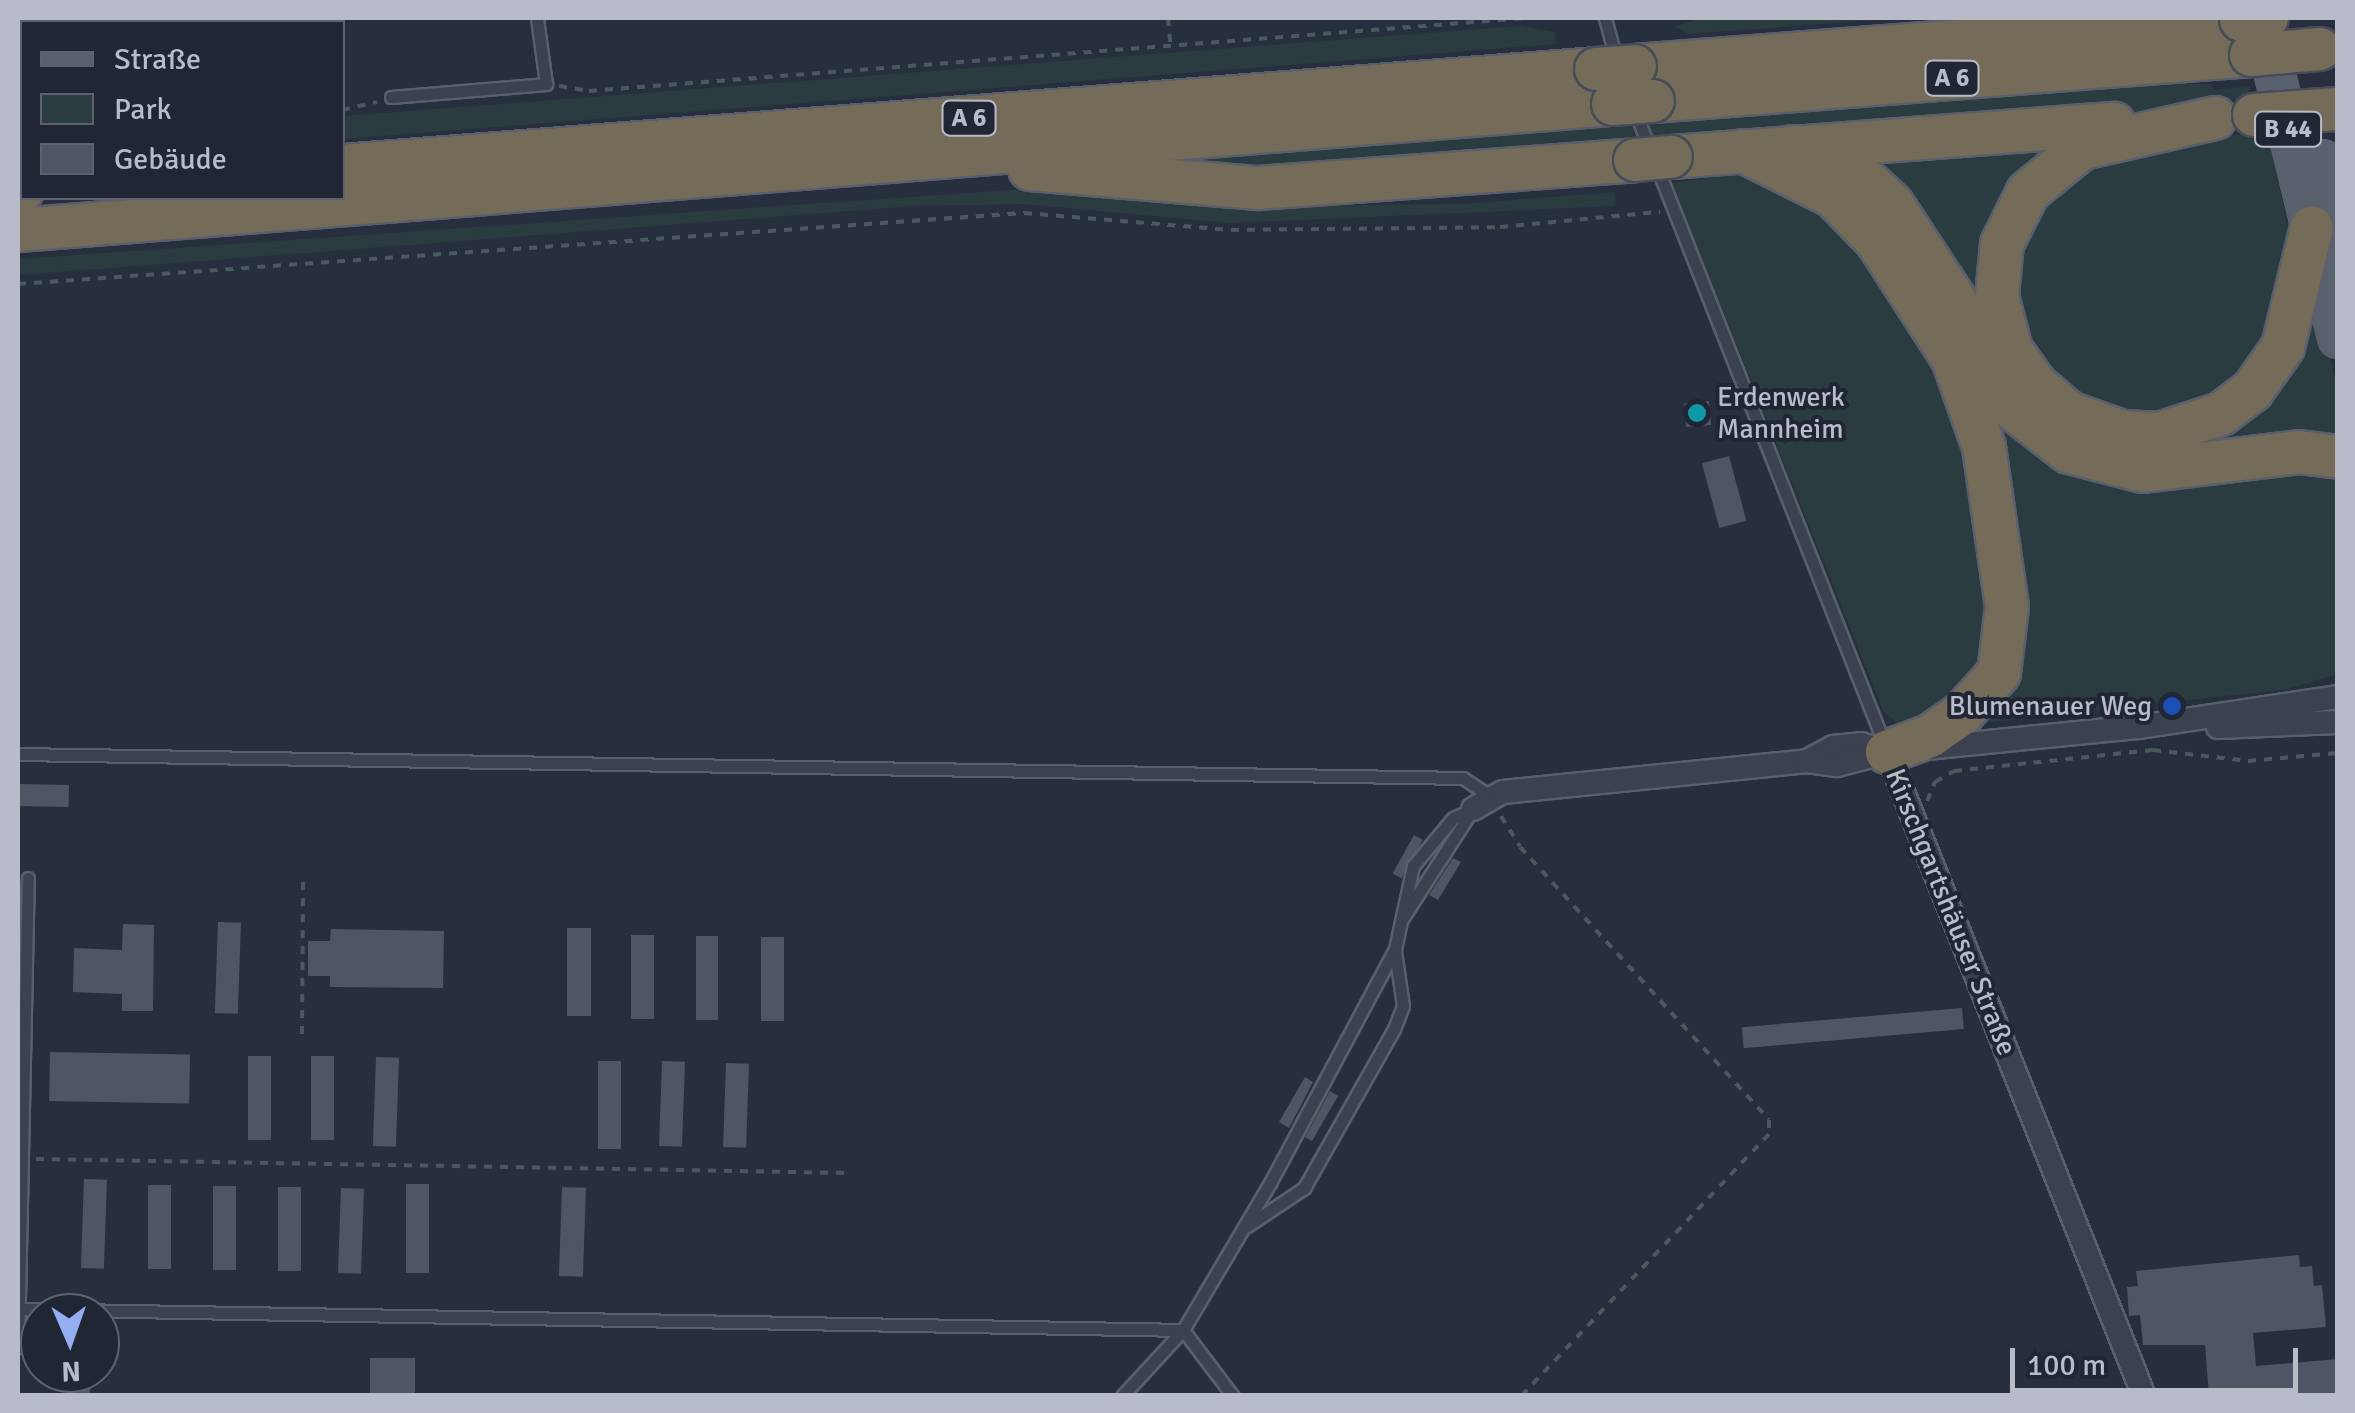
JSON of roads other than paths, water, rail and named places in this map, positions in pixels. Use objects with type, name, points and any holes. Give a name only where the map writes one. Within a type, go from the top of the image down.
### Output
[{"type":"highway","name":"A 6","points":[[18,230],[961,155],[1625,85],[2255,27],[2329,49]]},
{"type":"highway","name":"A 6","points":[[345,166],[1625,85]]},
{"type":"highway","points":[[961,155],[1040,171],[1258,188],[2337,109]]},
{"type":"highway","points":[[2235,117],[2082,148],[2028,192],[2002,244],[1997,296],[2011,350],[2036,385],[2069,413],[2123,432],[2159,434],[2221,414],[2252,391],[2283,347],[2325,224]]},
{"type":"highway","points":[[1792,147],[1858,174],[1892,204],[1953,297],[2012,408],[2069,452],[2142,471],[2299,452],[2338,457]]},
{"type":"highway","points":[[1743,151],[1832,196],[1876,241],[1953,359],[1984,446],[2007,607],[1999,672],[1963,714],[1887,752]]},
{"type":"main road","name":"B 44","points":[[2285,18],[2325,224],[2338,338]]},
{"type":"main road","name":"B 44","points":[[2255,27],[2325,224]]},
{"type":"street","points":[[1482,803],[1808,762],[1867,761],[1887,752],[2139,727],[2338,698]]},
{"type":"street","points":[[2139,727],[2338,722]]},
{"type":"street","name":"Kirschgartshäuser Straße","points":[[1887,752],[2144,1396]]},
{"type":"lane","points":[[391,97],[546,84],[536,18]]},
{"type":"lane","name":"Kirschgartshäuser Straße","points":[[1605,18],[1675,211],[1887,752]]},
{"type":"lane","points":[[18,754],[1463,778],[1482,803]]},
{"type":"lane","points":[[1399,922],[1482,803]]},
{"type":"lane","points":[[1244,1228],[1304,1188],[1394,1030],[1403,1006],[1395,949],[1409,876],[1430,840],[1482,803]]},
{"type":"lane","points":[[18,1347],[28,878]]},
{"type":"lane","points":[[1122,1396],[1183,1330],[1244,1228],[1395,949]]},
{"type":"lane","points":[[18,1309],[1183,1330]]},
{"type":"lane","points":[[1183,1330],[1233,1396]]},
{"type":"place","name":"Erdenwerk Mannheim","points":[[1697,413]]},
{"type":"place","name":"Blumenauer Weg","points":[[2172,706]]}]
